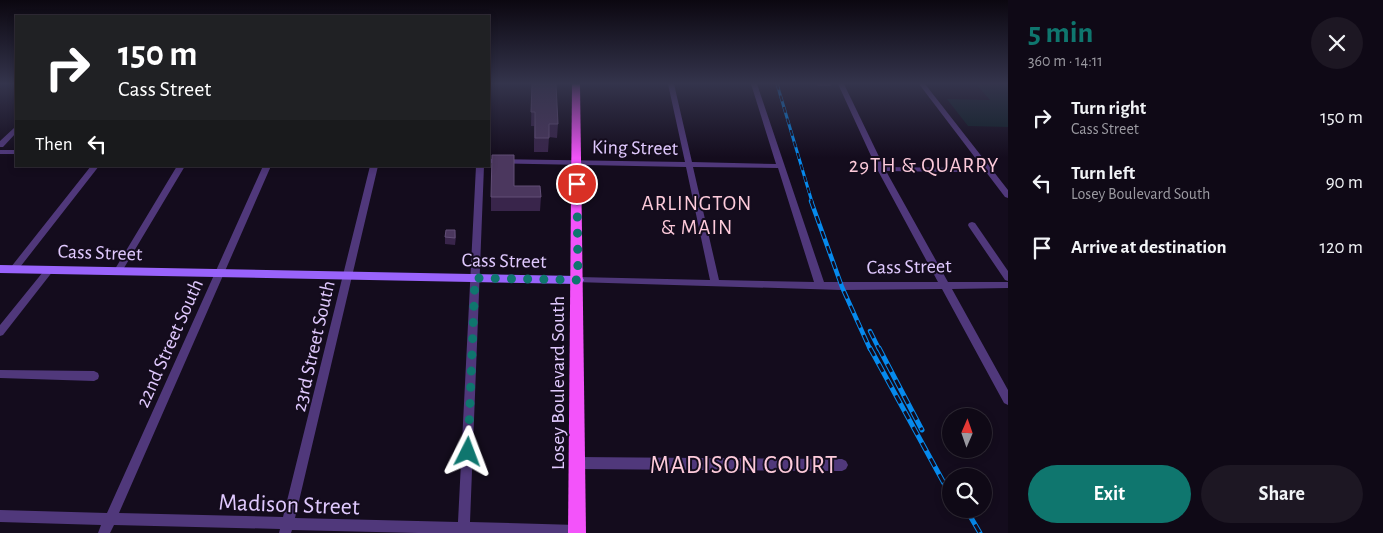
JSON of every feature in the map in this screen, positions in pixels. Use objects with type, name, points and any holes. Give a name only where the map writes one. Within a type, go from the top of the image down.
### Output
[{"type":"main road","name":"Losey Boulevard South","points":[[576,109],[578,532]]},
{"type":"street","points":[[677,109],[715,283]]},
{"type":"street","points":[[762,109],[820,285]]},
{"type":"street","points":[[853,109],[881,169],[1008,400]]},
{"type":"street","points":[[941,109],[1008,195]]},
{"type":"street","points":[[0,146],[15,130]]},
{"type":"street","points":[[0,152],[15,152]]},
{"type":"street","name":"King Street","points":[[490,161],[782,166]]},
{"type":"street","points":[[14,269],[94,167]]},
{"type":"street","points":[[118,271],[180,167]]},
{"type":"street","name":"22nd Street South","points":[[104,533],[267,167]]},
{"type":"street","name":"23rd Street South","points":[[286,529],[374,167]]},
{"type":"street","points":[[464,529],[480,167]]},
{"type":"street","points":[[881,169],[954,170]]},
{"type":"street","points":[[972,225],[1008,278]]},
{"type":"street","name":"Cass Street","points":[[0,269],[820,285],[1008,285]]},
{"type":"street","points":[[0,332],[50,269]]},
{"type":"street","points":[[0,374],[94,376]]},
{"type":"street","points":[[577,463],[842,465]]},
{"type":"street","name":"Madison Street","points":[[0,516],[110,519],[286,529],[464,529],[578,532]]},
{"type":"shaded area","points":[[955,109],[1008,109],[1008,127],[968,126]]},
{"type":"building","points":[[531,109],[557,109],[558,124],[549,124],[549,138],[535,138],[535,112],[531,112]]},
{"type":"building","points":[[492,155],[514,155],[514,186],[540,186],[541,197],[491,197]]},
{"type":"building","points":[[446,230],[455,230],[455,238],[445,237]]},
{"type":"railway","points":[[784,109],[812,202]]},
{"type":"railway","points":[[811,201],[842,287],[870,349]]},
{"type":"railway","points":[[870,331],[879,349]]},
{"type":"railway","points":[[870,348],[942,480]]},
{"type":"railway","points":[[879,348],[922,430]]},
{"type":"railway","points":[[971,518],[980,533]]},
{"type":"district","name":"29TH & QUARRY","points":[[924,165]]},
{"type":"district","name":"ARLINGTON & MAIN","points":[[697,215]]},
{"type":"district","name":"MADISON COURT","points":[[744,464]]},
{"type":"route","points":[[468,452],[475,278],[578,280],[577,184]]}]
